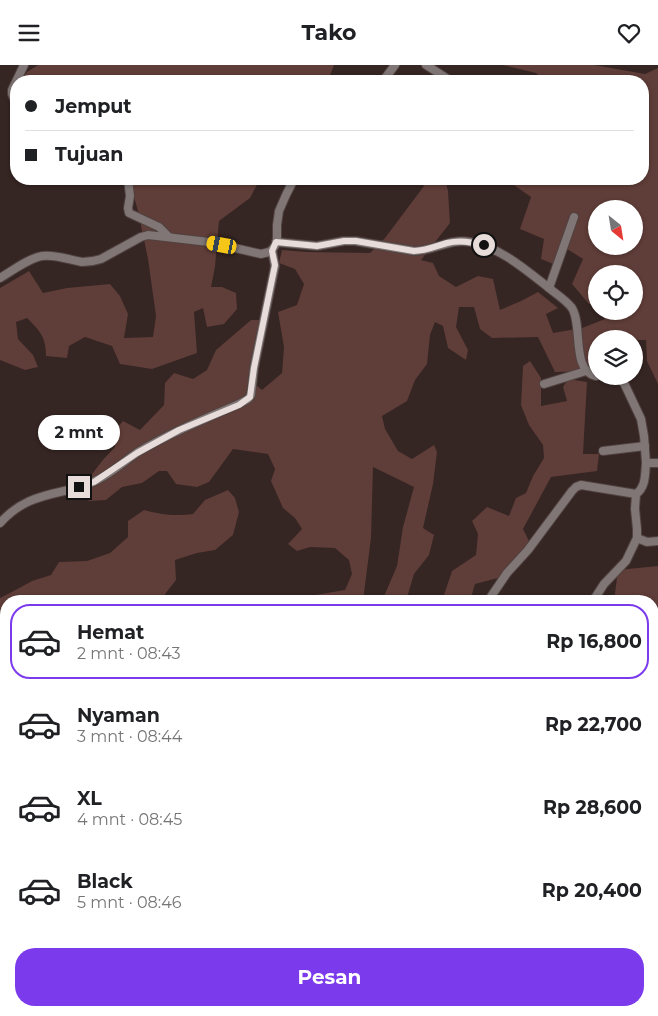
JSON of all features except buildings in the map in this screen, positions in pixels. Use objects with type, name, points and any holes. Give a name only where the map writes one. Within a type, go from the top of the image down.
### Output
[{"type":"street","points":[[426,65],[442,75]]},
{"type":"street","points":[[129,185],[129,213],[159,227],[169,237]]},
{"type":"street","points":[[0,523],[24,503],[94,482],[137,453],[179,430],[239,405],[250,397],[275,265],[272,251],[276,242],[279,211],[291,185]]},
{"type":"street","points":[[549,288],[574,217]]},
{"type":"street","points":[[0,277],[40,256],[82,262],[101,259],[145,235],[208,242],[261,254],[272,251]]},
{"type":"street","points":[[276,242],[317,246],[344,241],[356,241],[414,251],[454,241],[484,245],[524,268],[568,304],[574,313],[580,353],[586,371],[544,384]]},
{"type":"street","points":[[597,595],[604,584],[626,561],[637,538],[636,494],[643,486],[646,463],[645,447],[641,419],[625,385]]},
{"type":"street","points":[[603,451],[645,447]]},
{"type":"street","points":[[646,463],[658,463]]},
{"type":"street","points":[[492,595],[507,573],[528,550],[576,487],[581,485],[636,494]]},
{"type":"street","points":[[637,538],[647,542],[658,541]]},
{"type":"shaded area","points":[[38,65],[334,65],[330,75],[24,75]]},
{"type":"shaded area","points":[[503,65],[594,65],[645,74],[658,68],[658,384],[647,361],[646,340],[643,340],[643,330],[588,330],[588,371],[555,372],[538,337],[492,338],[480,329],[474,307],[459,307],[456,327],[468,350],[466,360],[448,348],[443,326],[435,322],[430,335],[427,364],[415,380],[407,401],[382,416],[385,429],[398,451],[412,459],[434,445],[437,452],[433,484],[423,528],[434,535],[429,555],[414,574],[408,595],[385,595],[397,566],[403,527],[414,487],[373,467],[371,538],[364,595],[315,595],[345,590],[352,574],[349,560],[335,548],[310,547],[297,551],[288,544],[302,529],[295,518],[283,508],[271,481],[275,469],[268,454],[233,449],[209,482],[197,487],[176,484],[167,471],[159,471],[142,483],[122,487],[106,500],[89,501],[75,483],[92,474],[115,447],[114,431],[123,421],[140,430],[164,405],[165,383],[174,373],[193,379],[207,370],[216,350],[251,320],[261,320],[261,334],[248,378],[262,390],[282,373],[284,347],[278,312],[297,305],[304,284],[295,269],[279,263],[282,250],[370,253],[385,238],[423,185],[446,185],[450,223],[421,260],[433,263],[439,276],[456,287],[478,276],[493,279],[500,310],[538,292],[558,308],[546,314],[553,333],[582,328],[602,320],[643,320],[643,265],[588,265],[588,303],[572,284],[583,259],[564,247],[556,265],[541,259],[544,239],[520,229],[531,197],[514,185],[649,185],[649,75],[538,75]]},
{"type":"shaded area","points":[[131,185],[257,185],[250,198],[219,221],[215,267],[211,287],[222,287],[236,293],[237,309],[224,324],[207,327],[203,308],[194,312],[197,353],[152,369],[120,364],[112,346],[85,337],[69,346],[67,358],[46,356],[45,344],[41,335],[27,318],[16,322],[18,339],[33,355],[38,367],[25,370],[0,360],[0,288],[29,271],[43,293],[67,288],[110,284],[120,296],[128,314],[124,338],[153,337],[156,316],[148,259]]},
{"type":"shaded area","points":[[530,361],[541,378],[541,406],[567,401],[563,387],[568,379],[587,382],[583,454],[599,454],[597,471],[551,477],[523,529],[530,543],[498,578],[475,584],[472,595],[444,595],[452,571],[476,555],[478,534],[472,521],[487,507],[509,516],[516,498],[526,493],[533,476],[544,458],[543,445],[529,425],[521,405],[523,366]]},
{"type":"shaded area","points":[[228,490],[235,498],[239,512],[233,535],[215,550],[175,560],[176,580],[165,595],[6,595],[32,581],[51,575],[59,562],[87,561],[110,553],[128,537],[128,521],[144,510],[168,515],[193,514],[205,500]]},
{"type":"shaded area","points":[[658,566],[658,595],[615,595],[618,570]]},
{"type":"route","points":[[79,487],[105,476],[137,453],[179,430],[239,405],[250,397],[275,265],[272,251],[276,242],[317,246],[344,241],[356,241],[414,251],[454,241],[484,245]]}]
